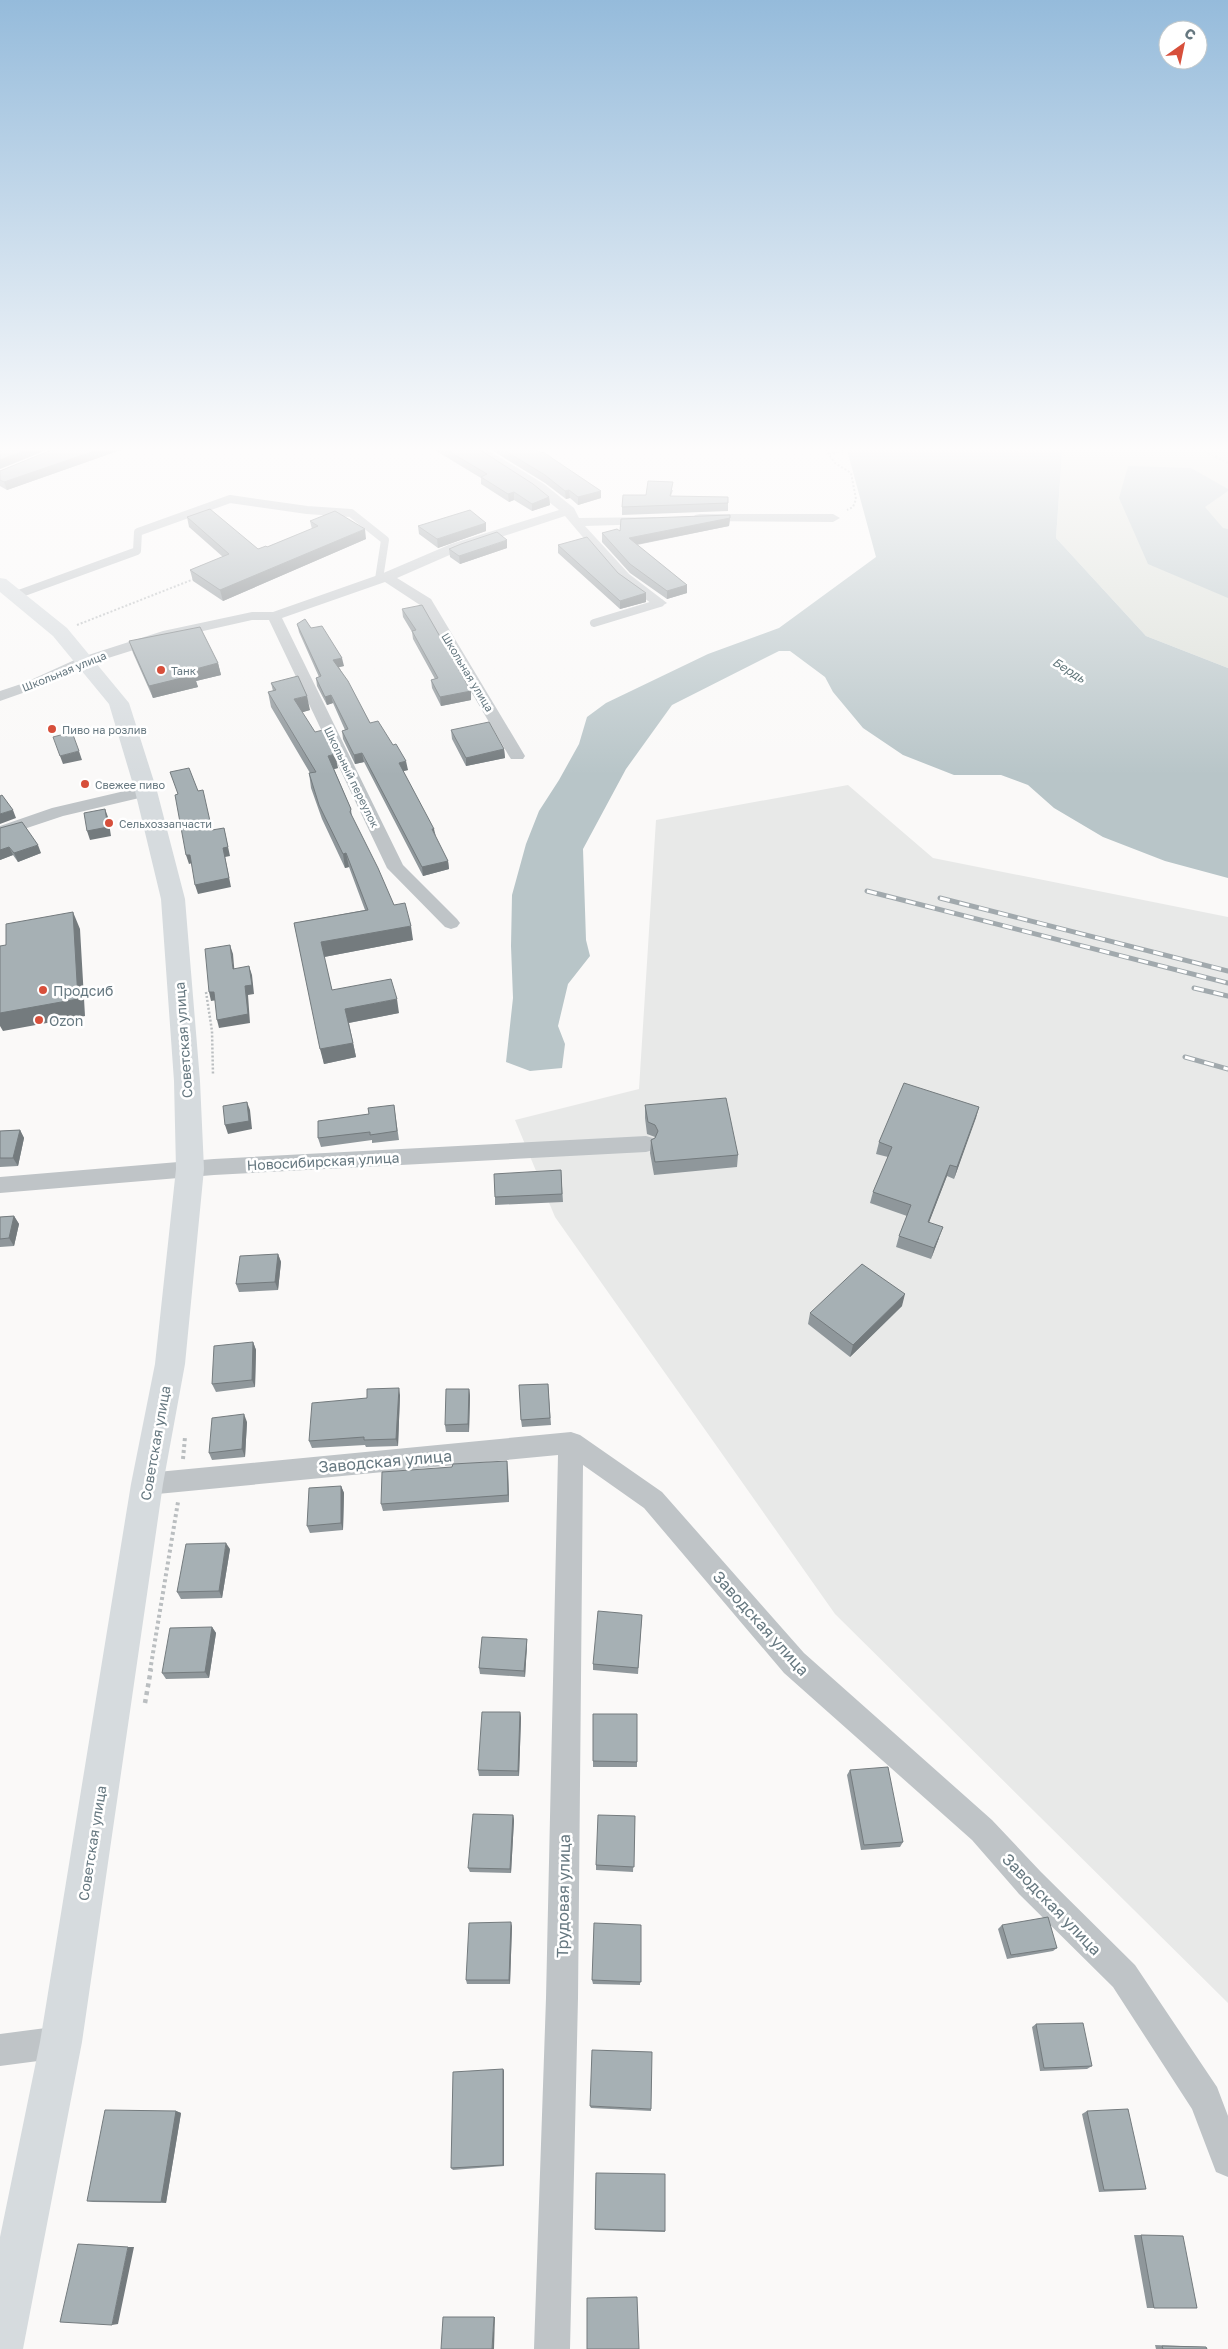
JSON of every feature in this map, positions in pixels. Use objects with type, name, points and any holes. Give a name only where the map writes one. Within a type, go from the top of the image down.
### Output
[{"type":"main road","name":"Советская улица","points":[[0,2349],[61,2042],[147,1484],[170,1364],[190,1169],[187,1081],[173,899],[146,791],[118,703],[60,632],[8,589]]},
{"type":"street","name":"Школьная улица","points":[[0,696],[29,686],[84,661],[168,634],[252,616],[274,616],[383,578],[436,556]]},
{"type":"street","points":[[605,556],[624,577],[660,603]]},
{"type":"street","name":"Школьная улица","points":[[383,578],[426,602],[518,756]]},
{"type":"street","name":"Школьный переулок","points":[[274,616],[396,868],[451,923]]},
{"type":"street","points":[[0,832],[58,812],[146,791]]},
{"type":"street","name":"Новосибирская улица","points":[[0,1185],[190,1169],[646,1144]]},
{"type":"street","name":"Заводская улица","points":[[147,1484],[571,1443],[653,1500],[794,1663],[982,1830],[1030,1883],[1124,1976],[1204,2099],[1228,2160]]},
{"type":"street","name":"Трудовая улица","points":[[552,2349],[562,1998],[571,1443]]},
{"type":"street","points":[[0,2050],[61,2042]]},
{"type":"lane","points":[[8,589],[124,556]]},
{"type":"lane","points":[[383,578],[384,556]]},
{"type":"lane","points":[[594,623],[660,603]]},
{"type":"path","points":[[60,632],[198,577]]},
{"type":"shaded area","points":[[1072,556],[1228,556],[1228,668],[1146,636]]},
{"type":"shaded area","points":[[848,785],[933,858],[1228,917],[1228,2003],[835,1614],[555,1217],[515,1120],[639,1089],[656,820]]},
{"type":"water","name":"Бердь","points":[[1072,556],[1146,636],[1228,668],[1228,878],[1165,861],[1103,837],[1054,808],[1028,785],[1001,775],[954,775],[903,755],[863,728],[833,692],[825,677],[790,651],[779,651],[672,705],[626,769],[583,849],[586,940],[590,956],[568,984],[558,1026],[565,1044],[562,1068],[530,1071],[506,1062],[513,998],[512,895],[526,844],[539,811],[579,744],[587,717],[606,703],[708,654],[779,628],[876,557]]},
{"type":"water","points":[[1144,556],[1228,556],[1228,598],[1148,564]]},
{"type":"building","points":[[225,556],[302,556],[220,590],[190,570]]},
{"type":"building","points":[[570,556],[603,556],[618,573],[646,593],[620,601]]},
{"type":"building","points":[[622,556],[651,556],[687,585],[667,591],[630,564]]},
{"type":"building","points":[[422,605],[471,691],[440,697],[431,680],[438,678],[412,631],[416,630],[402,609]]},
{"type":"building","points":[[305,619],[311,628],[322,626],[342,658],[333,660],[348,681],[370,723],[378,721],[393,745],[396,744],[406,761],[399,763],[434,829],[432,829],[448,861],[422,867],[362,753],[354,755],[342,731],[348,729],[331,695],[325,697],[316,678],[321,676],[297,624]]},
{"type":"building","points":[[200,627],[218,663],[192,670],[194,675],[149,686],[129,641]]},
{"type":"building","points":[[298,676],[307,696],[294,699],[315,732],[323,730],[335,754],[328,756],[351,809],[350,812],[394,905],[405,903],[411,926],[321,942],[332,990],[391,979],[397,999],[345,1009],[353,1043],[320,1049],[294,923],[368,910],[346,853],[343,854],[319,805],[309,773],[316,772],[268,692],[276,690],[271,683]]},
{"type":"building","points":[[489,722],[504,749],[466,758],[451,730]]},
{"type":"building","points":[[72,732],[79,751],[60,756],[53,737]]},
{"type":"building","points":[[189,768],[198,791],[203,790],[212,830],[224,828],[228,847],[223,848],[229,878],[195,885],[190,855],[186,855],[175,795],[178,794],[170,772]]},
{"type":"building","points":[[2,795],[13,810],[0,814],[0,796]]},
{"type":"building","points":[[105,809],[108,827],[87,831],[84,813]]},
{"type":"building","points":[[22,822],[38,845],[14,853],[9,847],[0,850],[0,828]]},
{"type":"building","name":"Продсиб","points":[[73,912],[78,999],[0,1013],[0,946],[6,945],[6,924]]},
{"type":"building","points":[[230,945],[233,969],[249,966],[252,985],[245,986],[248,1014],[217,1020],[214,992],[209,992],[205,949]]},
{"type":"building","points":[[904,1083],[979,1107],[957,1167],[950,1165],[928,1222],[943,1227],[934,1248],[899,1236],[911,1205],[873,1192],[892,1147],[879,1142]]},
{"type":"building","points":[[726,1098],[738,1155],[655,1162],[651,1140],[655,1138],[658,1131],[655,1125],[648,1122],[645,1105]]},
{"type":"building","points":[[247,1102],[249,1121],[225,1125],[223,1106]]},
{"type":"building","points":[[394,1105],[397,1131],[370,1135],[370,1132],[318,1138],[318,1121],[369,1114],[368,1108]]},
{"type":"building","points":[[20,1130],[13,1158],[0,1158],[0,1131]]},
{"type":"building","points":[[561,1170],[562,1194],[495,1197],[494,1174]]},
{"type":"building","points":[[14,1216],[9,1238],[0,1239],[0,1217]]},
{"type":"building","points":[[278,1254],[275,1282],[236,1284],[240,1256]]},
{"type":"building","points":[[862,1264],[905,1294],[853,1345],[810,1313]]},
{"type":"building","points":[[253,1342],[252,1380],[212,1384],[214,1346]]},
{"type":"building","points":[[548,1384],[550,1418],[521,1420],[519,1385]]},
{"type":"building","points":[[399,1388],[396,1439],[364,1440],[364,1437],[309,1441],[312,1403],[367,1398],[367,1389]]},
{"type":"building","points":[[446,1389],[469,1389],[468,1424],[445,1425]]},
{"type":"building","points":[[244,1414],[242,1449],[209,1453],[212,1418]]},
{"type":"building","points":[[507,1461],[508,1495],[381,1504],[382,1472],[452,1467],[453,1464]]},
{"type":"building","points":[[341,1486],[341,1523],[307,1526],[309,1488]]},
{"type":"building","points":[[226,1543],[219,1591],[177,1592],[186,1544]]},
{"type":"building","points":[[598,1611],[642,1615],[638,1668],[593,1664]]},
{"type":"building","points":[[212,1627],[205,1672],[162,1673],[170,1628]]},
{"type":"building","points":[[482,1637],[527,1639],[524,1671],[479,1668]]},
{"type":"building","points":[[482,1712],[520,1712],[518,1771],[478,1770]]},
{"type":"building","points":[[593,1714],[637,1714],[637,1762],[593,1761]]},
{"type":"building","points":[[888,1767],[903,1842],[864,1845],[850,1770]]},
{"type":"building","points":[[473,1814],[513,1815],[510,1869],[468,1868]]},
{"type":"building","points":[[598,1815],[635,1816],[634,1867],[596,1865]]},
{"type":"building","points":[[1048,1917],[1057,1948],[1011,1955],[1002,1925]]},
{"type":"building","points":[[511,1922],[509,1980],[466,1980],[469,1923]]},
{"type":"building","points":[[594,1923],[641,1925],[641,1982],[592,1980]]},
{"type":"building","points":[[1083,2023],[1092,2066],[1044,2068],[1036,2024]]},
{"type":"building","points":[[592,2050],[652,2052],[651,2109],[590,2106]]},
{"type":"building","points":[[503,2069],[503,2165],[451,2168],[453,2072]]},
{"type":"building","points":[[1128,2109],[1146,2189],[1104,2190],[1087,2111]]},
{"type":"building","points":[[105,2110],[176,2111],[161,2202],[87,2201]]},
{"type":"building","points":[[596,2173],[665,2174],[665,2231],[595,2229]]},
{"type":"building","points":[[1141,2235],[1183,2236],[1197,2308],[1154,2308]]},
{"type":"building","points":[[78,2244],[128,2247],[112,2325],[60,2322]]},
{"type":"building","points":[[637,2297],[639,2349],[587,2349],[587,2298]]},
{"type":"building","points":[[443,2317],[494,2317],[492,2349],[441,2349]]},
{"type":"building","points":[[1162,2346],[1206,2347],[1207,2349],[1163,2349]]},
{"type":"railway","points":[[867,891],[1228,983]]},
{"type":"railway","points":[[940,898],[1228,971]]},
{"type":"railway","points":[[1194,988],[1228,996]]},
{"type":"railway","points":[[1185,1057],[1228,1069]]},
{"type":"place","name":"Танк","points":[[161,670]]},
{"type":"place","name":"Пиво на розлив","points":[[52,729]]},
{"type":"place","name":"Свежее пиво","points":[[85,784]]},
{"type":"place","name":"Сельхоззапчасти","points":[[109,823]]},
{"type":"place","name":"Продсиб","points":[[43,990]]},
{"type":"place","name":"Ozon","points":[[39,1020]]}]
